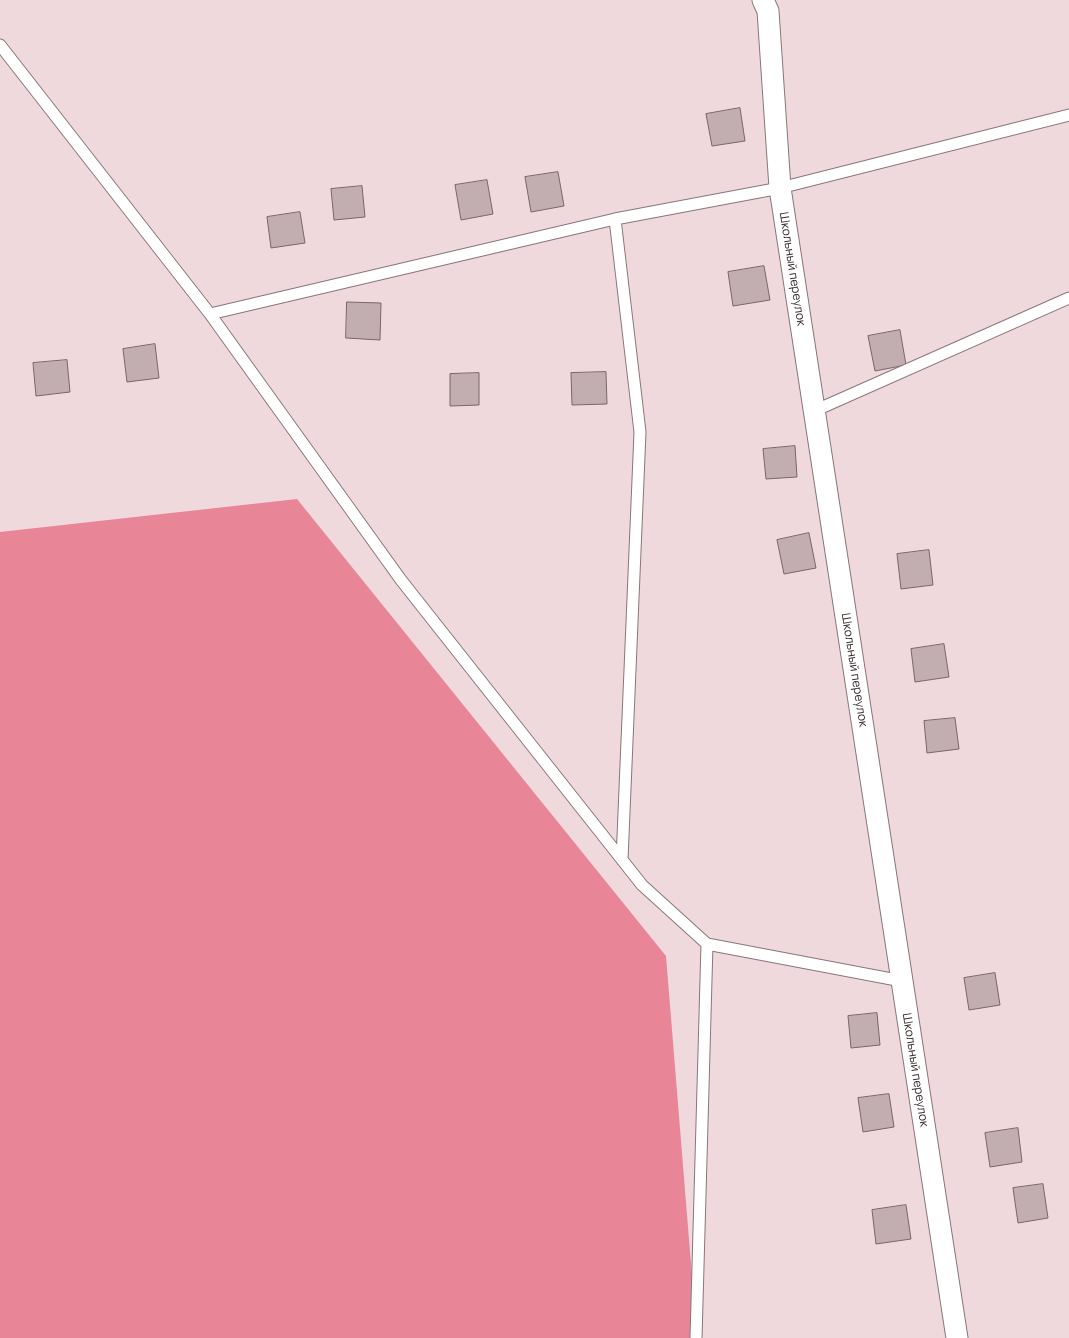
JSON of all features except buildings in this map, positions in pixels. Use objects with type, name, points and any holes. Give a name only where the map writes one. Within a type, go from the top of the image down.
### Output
[{"type":"street","name":"Школьный переулок","points":[[763,0],[768,11],[780,188],[957,1338]]},
{"type":"lane","points":[[0,45],[210,314],[401,580],[642,885],[707,944],[902,981]]},
{"type":"lane","points":[[210,314],[615,219],[780,188],[1069,115]]},
{"type":"lane","points":[[615,219],[640,432],[622,860]]},
{"type":"lane","points":[[814,411],[1069,298]]},
{"type":"lane","points":[[696,1338],[707,944]]},
{"type":"shaded area","points":[[297,499],[666,956],[697,1338],[0,1338],[0,532]]}]
